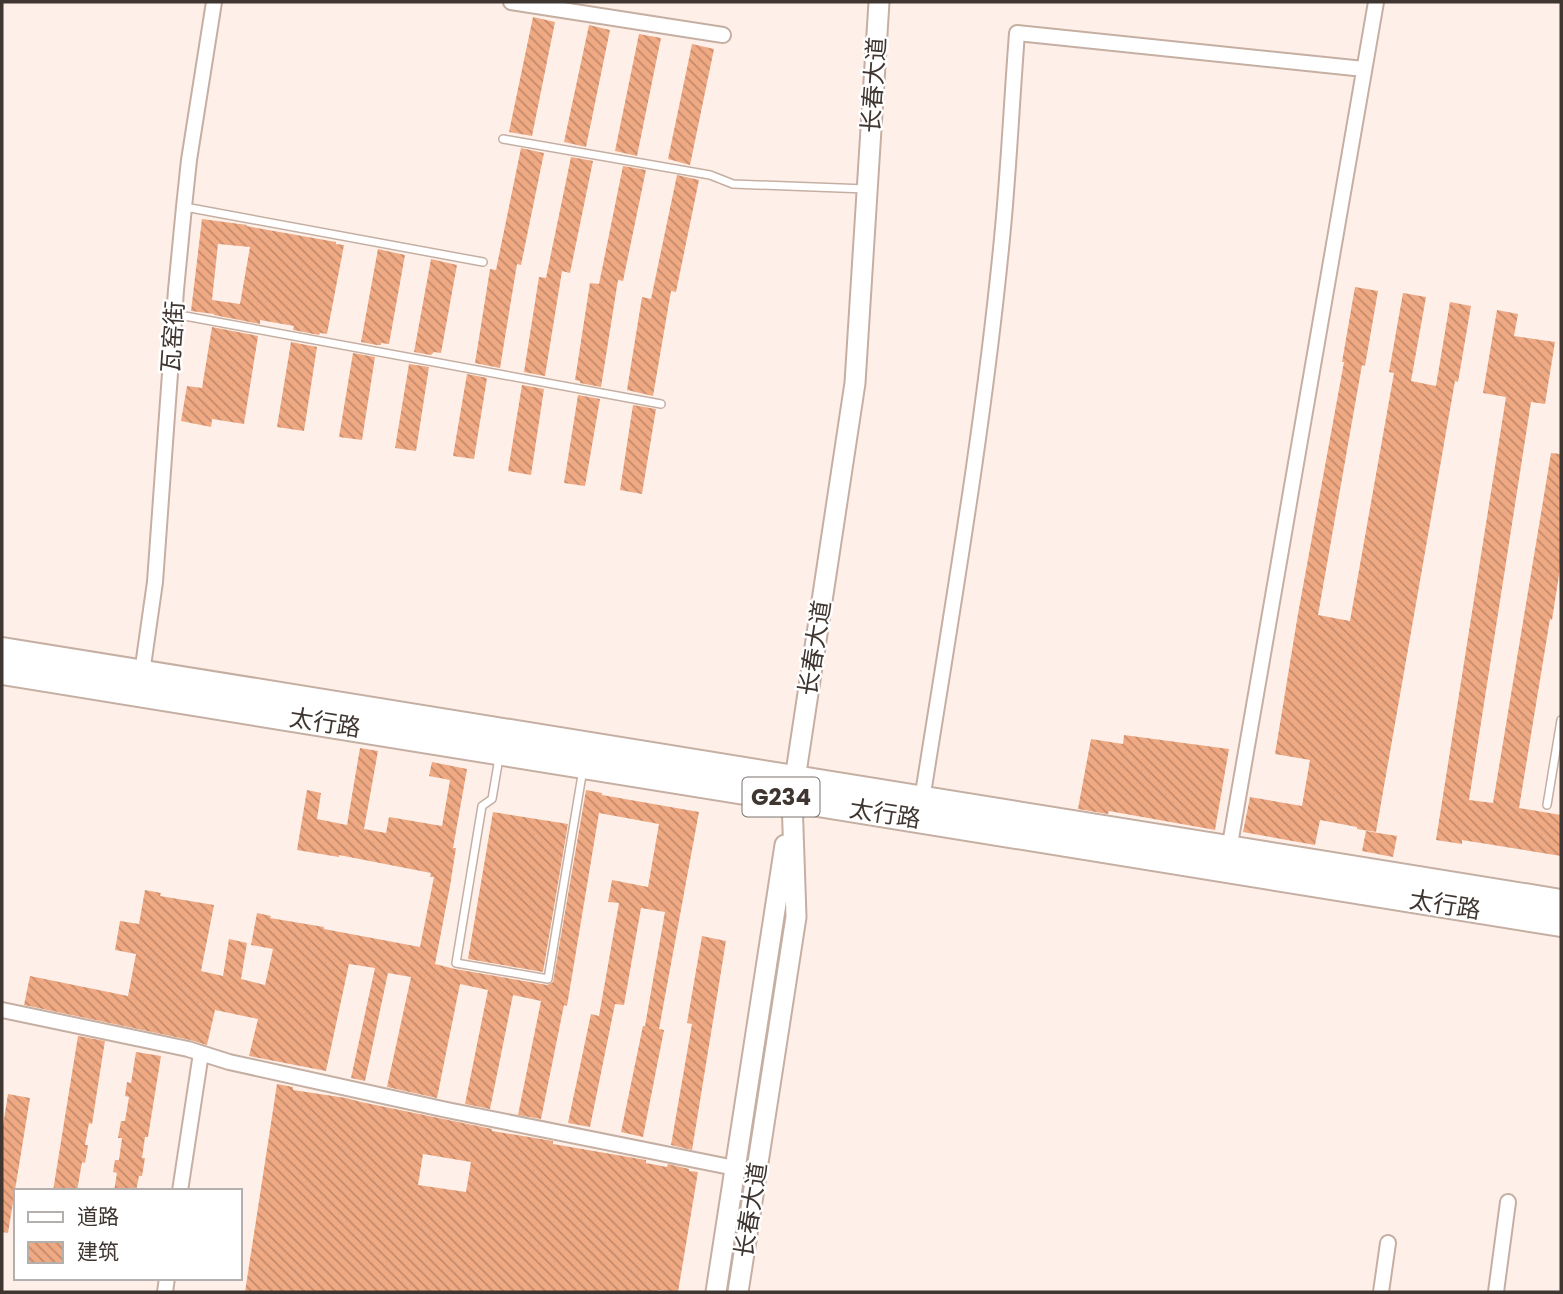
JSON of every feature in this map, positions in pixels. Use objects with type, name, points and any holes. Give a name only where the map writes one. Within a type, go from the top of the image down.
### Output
[{"type":"highway","name":"太行路","points":[[2,651],[142,673],[1561,923]]},
{"type":"highway","name":"太行路","points":[[2,671],[584,765],[794,790],[922,800],[1561,903]]},
{"type":"main road","name":"长春大道","points":[[738,1292],[796,917],[794,790],[855,383],[879,2]]},
{"type":"main road","points":[[716,1292],[794,790]]},
{"type":"street","name":"瓦窑街","points":[[142,673],[155,582],[174,314],[189,160],[214,2]]},
{"type":"street","points":[[511,2],[723,35]]},
{"type":"street","points":[[1229,850],[1376,2]]},
{"type":"street","points":[[922,800],[961,555],[990,343],[1003,227],[1017,33],[1364,69]]},
{"type":"street","points":[[2,1010],[447,1110],[735,1168]]},
{"type":"street","points":[[180,1189],[201,1054]]},
{"type":"street","points":[[1496,1292],[1508,1202]]},
{"type":"street","points":[[1381,1292],[1388,1243]]},
{"type":"lane","points":[[503,139],[710,175],[733,184],[867,189]]},
{"type":"lane","points":[[184,207],[483,262]]},
{"type":"lane","points":[[174,314],[662,404]]},
{"type":"lane","points":[[1548,805],[1561,720]]},
{"type":"lane","points":[[500,751],[492,799],[482,806],[456,963],[548,979],[584,765]]},
{"type":"building","points":[[533,17],[555,22],[532,136],[509,132]]},
{"type":"building","points":[[589,25],[610,30],[586,147],[564,142]]},
{"type":"building","points":[[639,34],[661,38],[637,156],[615,151]]},
{"type":"building","points":[[692,44],[714,49],[690,165],[668,159]]},
{"type":"building","points":[[521,148],[544,153],[521,265],[517,264],[500,368],[475,363],[490,269],[496,270]]},
{"type":"building","points":[[571,157],[593,161],[570,273],[562,271],[545,376],[524,372],[539,277],[546,278]]},
{"type":"building","points":[[623,166],[646,170],[623,281],[618,280],[601,387],[575,380],[590,283],[599,284]]},
{"type":"building","points":[[677,175],[699,180],[676,292],[671,291],[653,396],[627,390],[642,297],[651,299]]},
{"type":"building","points":[[202,219],[247,225],[344,245],[327,334],[293,330],[294,326],[260,320],[260,324],[191,311]],"holes":[[[218,244],[250,247],[240,304],[212,300]]]},
{"type":"building","points":[[378,249],[405,255],[389,344],[381,345],[361,342]]},
{"type":"building","points":[[431,259],[457,265],[441,353],[434,352],[431,355],[414,352]]},
{"type":"building","points":[[1355,287],[1378,291],[1365,366],[1362,365],[1318,615],[1350,621],[1394,373],[1389,372],[1403,293],[1426,297],[1411,381],[1436,386],[1450,302],[1471,306],[1458,382],[1455,381],[1376,832],[1320,820],[1315,845],[1243,832],[1250,797],[1302,806],[1310,760],[1275,754]]},
{"type":"building","points":[[1497,310],[1518,314],[1514,336],[1555,342],[1545,404],[1531,402],[1469,800],[1493,803],[1551,453],[1561,454],[1561,562],[1519,808],[1561,815],[1561,856],[1462,840],[1462,844],[1436,840],[1506,397],[1483,393]]},
{"type":"building","points":[[212,327],[258,336],[244,424],[212,419],[211,427],[181,421],[187,386],[202,388]]},
{"type":"building","points":[[291,342],[317,347],[304,431],[277,427]]},
{"type":"building","points":[[353,353],[375,357],[362,440],[339,437]]},
{"type":"building","points":[[409,364],[429,367],[416,451],[395,448]]},
{"type":"building","points":[[467,374],[487,378],[474,459],[453,456]]},
{"type":"building","points":[[522,385],[544,389],[531,475],[508,471]]},
{"type":"building","points":[[578,395],[600,399],[585,486],[564,483]]},
{"type":"building","points":[[633,405],[656,409],[642,494],[620,490]]},
{"type":"building","points":[[1124,735],[1229,749],[1215,830],[1109,811],[1108,814],[1078,809],[1091,739],[1123,744]]},
{"type":"building","points":[[360,748],[378,751],[364,829],[386,833],[389,817],[442,826],[450,780],[429,776],[432,762],[467,769],[453,848],[456,848],[450,886],[435,964],[455,969],[547,985],[553,982],[586,790],[699,812],[659,1029],[664,1030],[643,1137],[621,1132],[645,1026],[665,912],[641,908],[624,1005],[615,1004],[590,1127],[568,1123],[591,1014],[599,1016],[619,903],[608,902],[612,880],[648,887],[659,824],[599,813],[567,1006],[564,1005],[541,1119],[518,1115],[541,1001],[513,995],[490,1109],[465,1104],[488,990],[460,984],[437,1098],[387,1087],[411,977],[388,973],[365,1081],[351,1078],[375,968],[349,964],[326,1071],[249,1056],[258,1019],[215,1010],[207,1045],[24,1005],[30,976],[128,996],[136,954],[115,950],[120,921],[139,924],[145,890],[161,893],[160,896],[214,905],[201,971],[223,976],[229,939],[247,943],[241,979],[265,985],[273,949],[251,945],[257,913],[271,916],[270,918],[420,947],[434,877],[430,877],[431,873],[339,855],[297,850],[307,790],[321,793],[317,819],[347,825]]},
{"type":"building","points":[[493,812],[568,824],[543,972],[468,959]]},
{"type":"building","points":[[1366,831],[1397,836],[1393,857],[1362,851]]},
{"type":"building","points":[[702,936],[726,941],[692,1150],[671,1145],[692,1024],[687,1023]]},
{"type":"building","points":[[78,1036],[105,1041],[92,1124],[89,1123],[85,1145],[88,1145],[85,1163],[82,1162],[77,1189],[53,1189]]},
{"type":"building","points":[[136,1052],[161,1056],[148,1137],[145,1137],[142,1176],[139,1176],[136,1189],[114,1189],[117,1173],[113,1172],[115,1160],[119,1160],[122,1138],[118,1138],[121,1121],[125,1121],[129,1097],[125,1096],[127,1082],[131,1083]]},
{"type":"building","points":[[277,1084],[293,1087],[293,1090],[346,1098],[492,1131],[553,1141],[553,1144],[646,1160],[646,1163],[667,1167],[668,1164],[698,1172],[678,1292],[245,1292]],"holes":[[[423,1154],[471,1162],[466,1192],[418,1185]]]},
{"type":"building","points":[[8,1094],[30,1098],[8,1233],[2,1232],[2,1132]]}]
